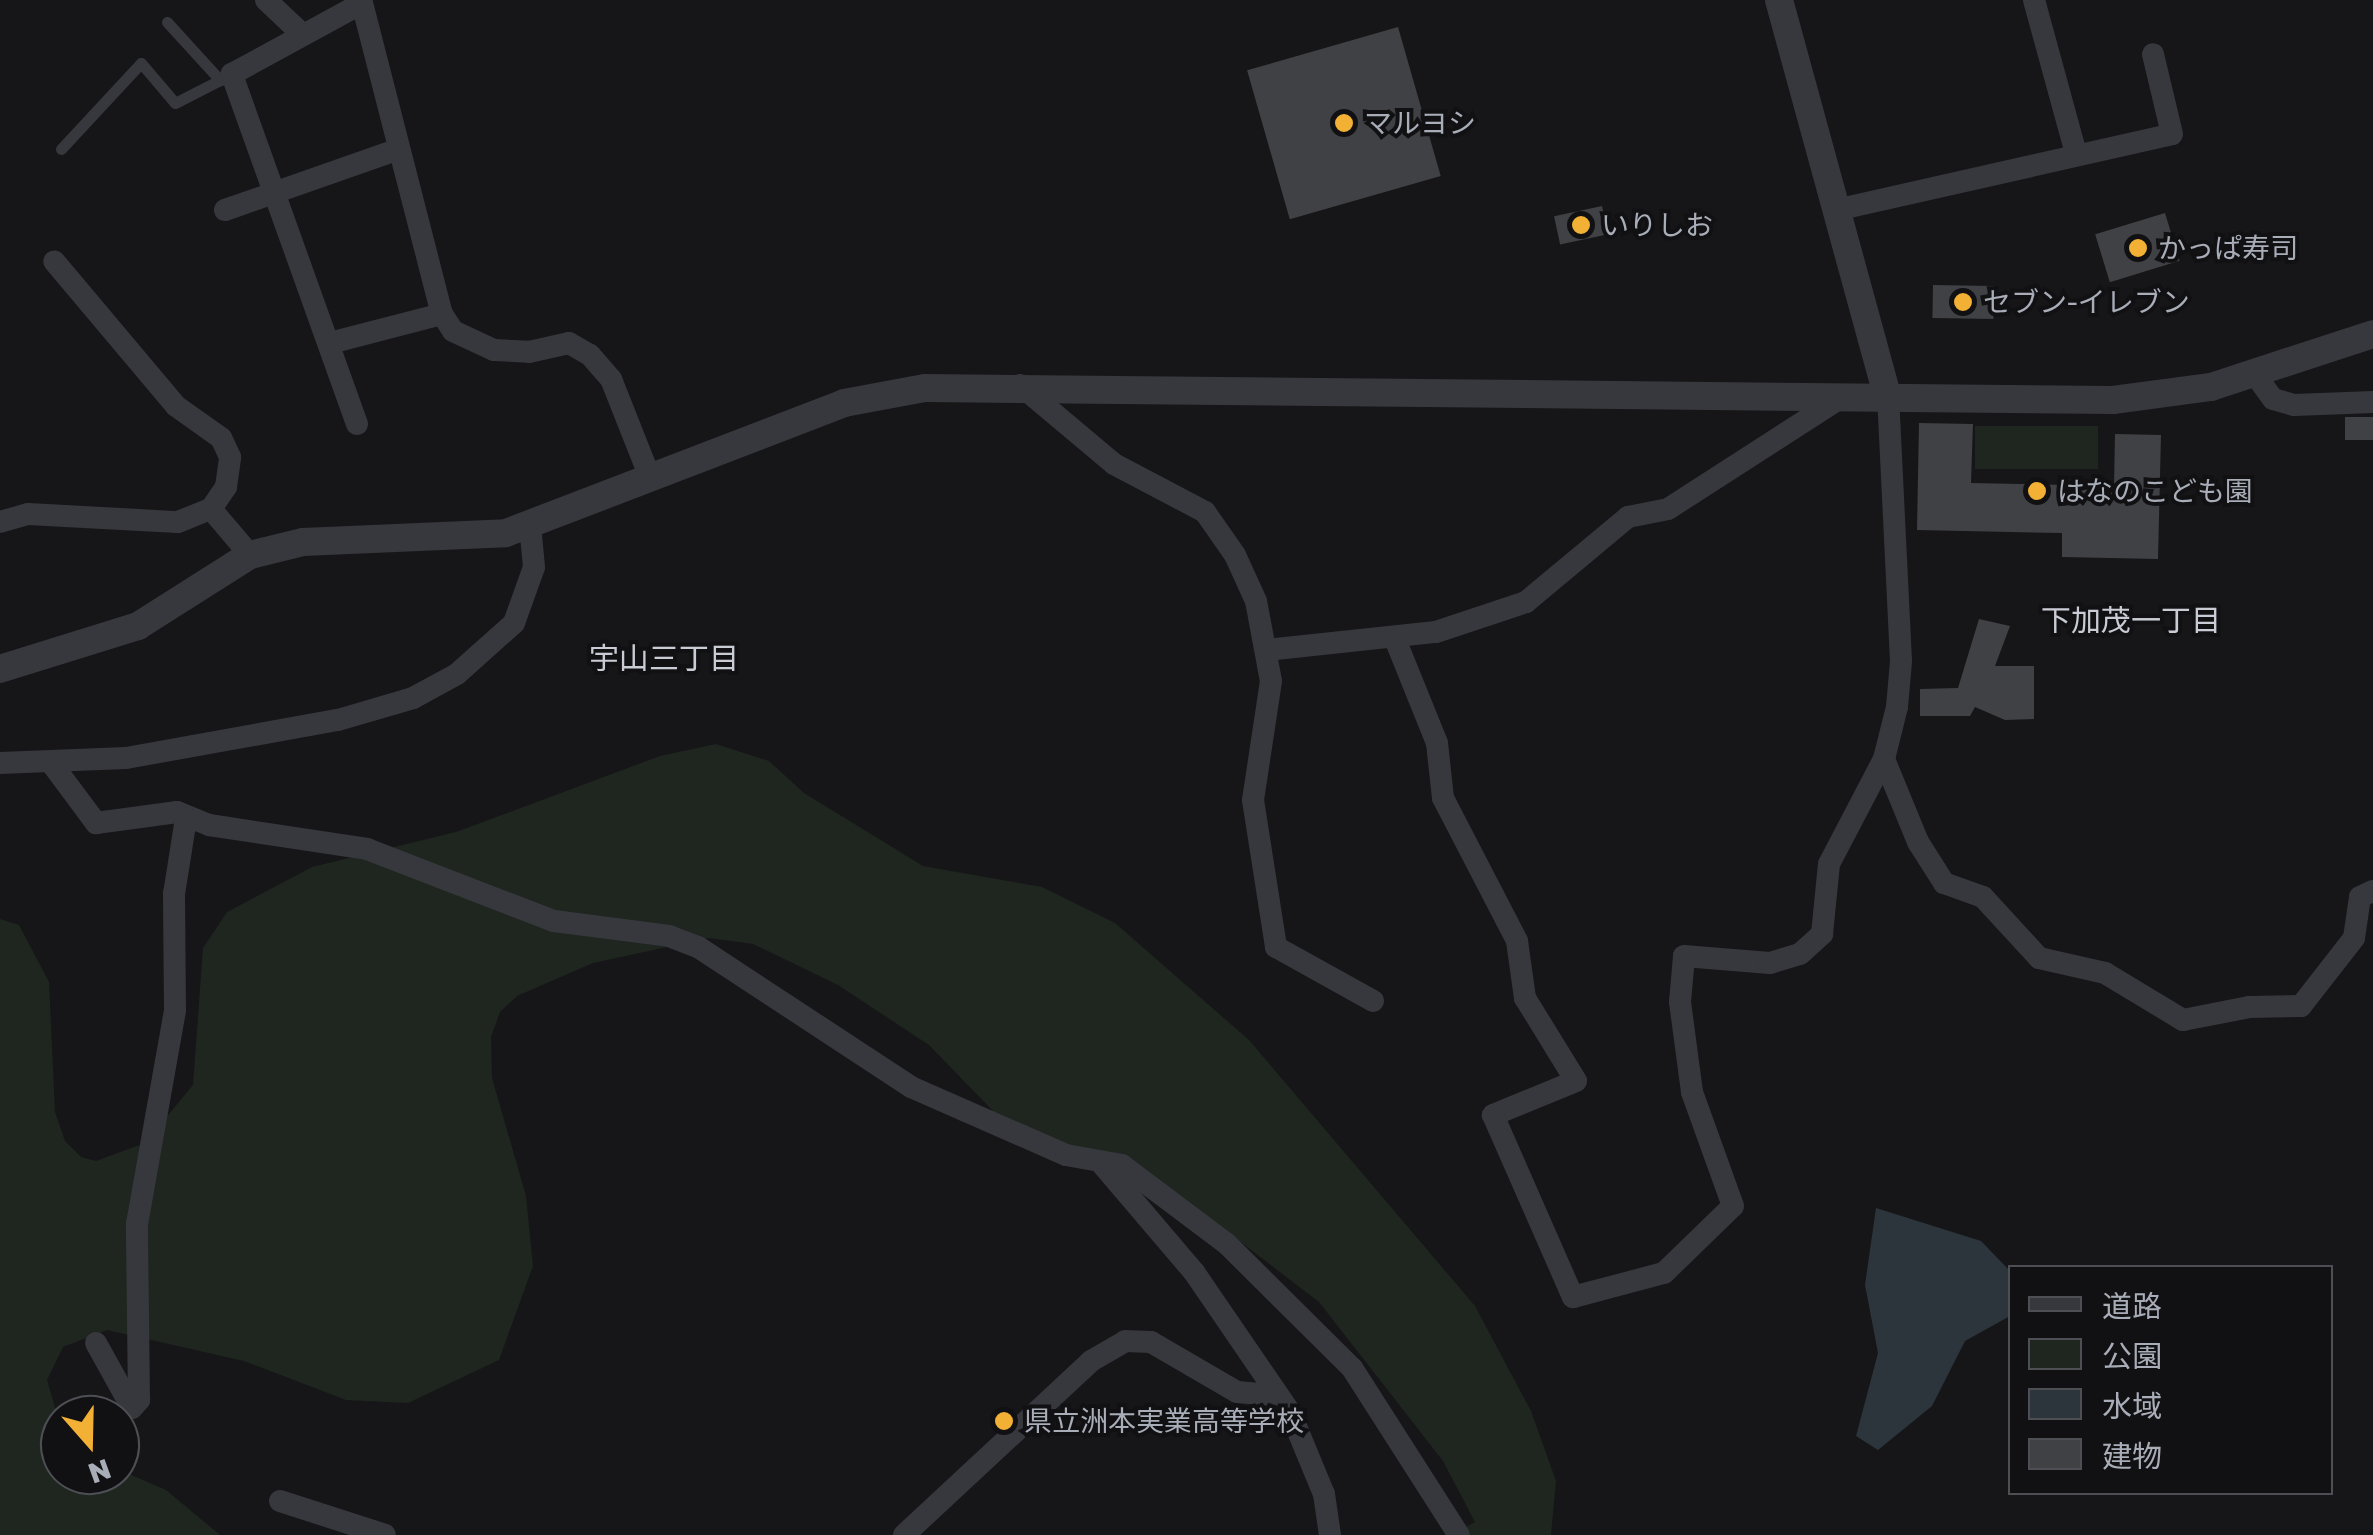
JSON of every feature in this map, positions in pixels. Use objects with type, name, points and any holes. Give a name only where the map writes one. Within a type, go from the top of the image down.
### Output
[{"type":"street","points":[[266,0],[302,35]]},
{"type":"street","points":[[1395,639],[1437,743],[1443,798],[1517,940],[1525,998],[1576,1081],[1493,1116],[1572,1297],[1664,1273],[1733,1206],[1692,1092],[1680,1002],[1684,956],[1770,963],[1800,954],[1822,934],[1829,864],[1884,758],[1901,660],[1888,399],[1778,0]]},
{"type":"street","points":[[2034,0],[2076,154]]},
{"type":"street","points":[[357,424],[275,193],[226,77],[361,1],[442,314],[453,331],[494,350],[528,352],[568,343],[590,355],[611,379],[650,475]]},
{"type":"street","points":[[1836,210],[2172,134],[2152,54]]},
{"type":"street","points":[[225,210],[399,149]]},
{"type":"street","points":[[0,522],[28,514],[178,522],[211,510],[226,486],[230,457],[221,438],[176,406],[54,261]]},
{"type":"street","points":[[330,343],[442,314]]},
{"type":"street","points":[[0,669],[138,626],[250,556],[303,542],[465,539],[530,525],[650,475],[844,403],[925,388],[1020,385],[2112,400],[2211,387],[2373,334]]},
{"type":"street","points":[[2254,373],[2273,399],[2294,405],[2373,402]]},
{"type":"street","points":[[1020,385],[1114,464],[1205,512],[1256,601],[1267,650],[1271,681],[1253,800],[1276,948],[1373,1000]]},
{"type":"street","points":[[1267,650],[1350,637],[1395,639],[1475,624],[1526,602],[1628,517],[1668,509],[1840,398]]},
{"type":"street","points":[[211,510],[250,556]]},
{"type":"street","points":[[0,763],[52,764],[126,758],[338,720],[413,698],[457,674],[514,624],[534,568],[530,525]]},
{"type":"street","points":[[1884,758],[1944,883],[1983,897],[2040,958],[2106,973],[2183,1020],[2249,1007],[2301,1006],[2354,938],[2360,897],[2373,891]]},
{"type":"street","points":[[52,764],[96,822],[177,812],[186,818],[368,849],[554,922],[698,947],[911,1087],[972,1119],[1102,1164],[1122,1166],[1276,1288],[1352,1368],[1459,1535]]},
{"type":"street","points":[[96,1342],[132,1408],[139,1400],[133,1294],[137,1224],[175,1010],[174,894],[186,818]]},
{"type":"street","points":[[1102,1164],[1194,1272],[1274,1395],[1290,1412],[1324,1494],[1330,1535]]},
{"type":"street","points":[[904,1535],[1091,1361],[1125,1341],[1151,1342],[1238,1392],[1274,1395]]},
{"type":"street","points":[[280,1501],[385,1535]]},
{"type":"lane","points":[[60,149],[141,64],[175,103],[226,77],[167,22]]},
{"type":"green space","points":[[1975,426],[2098,426],[2098,469],[1975,469]]},
{"type":"green space","points":[[716,744],[769,761],[804,793],[923,866],[1042,887],[1115,923],[1249,1040],[1475,1306],[1531,1411],[1556,1481],[1551,1535],[1451,1535],[1475,1522],[1443,1461],[1319,1302],[1127,1155],[1064,1145],[994,1112],[929,1045],[838,985],[753,944],[709,938],[593,963],[517,996],[500,1012],[491,1037],[492,1078],[526,1196],[533,1266],[499,1360],[408,1403],[346,1400],[244,1361],[107,1330],[63,1347],[47,1380],[51,1395],[40,1395],[40,1495],[140,1495],[140,1479],[166,1490],[220,1535],[0,1535],[0,919],[19,925],[49,982],[55,1112],[65,1141],[81,1157],[96,1161],[145,1143],[193,1085],[203,948],[227,912],[312,867],[456,832],[660,756]]},
{"type":"water","points":[[1876,1208],[1981,1241],[2008,1269],[2008,1317],[1965,1341],[1932,1406],[1878,1450],[1856,1436],[1878,1353],[1865,1285]]},
{"type":"building","name":"マルヨシ","points":[[1398,27],[1441,176],[1290,219],[1247,70]]},
{"type":"building","name":"いりしお","points":[[1602,206],[1608,234],[1560,245],[1554,216]]},
{"type":"building","name":"かっぱ寿司","points":[[2165,213],[2180,261],[2110,282],[2095,234]]},
{"type":"building","name":"セブン-イレブン","points":[[1933,285],[1994,286],[1993,319],[1932,318]]},
{"type":"building","points":[[2345,417],[2373,417],[2373,440],[2345,440]]},
{"type":"building","name":"はなのこども園","points":[[1919,423],[1973,424],[1971,483],[2114,486],[2115,434],[2161,435],[2158,559],[2062,557],[2062,533],[1917,530]]},
{"type":"building","points":[[1979,619],[2010,626],[1995,666],[2034,666],[2034,719],[2005,720],[1975,707],[1970,716],[1920,716],[1920,689],[1958,688]]},
{"type":"place","name":"マルヨシ","points":[[1344,123]]},
{"type":"place","name":"いりしお","points":[[1581,225]]},
{"type":"place","name":"かっぱ寿司","points":[[2138,248]]},
{"type":"place","name":"セブン-イレブン","points":[[1963,302]]},
{"type":"place","name":"はなのこども園","points":[[2037,491]]},
{"type":"place","name":"県立洲本実業高等学校","points":[[1004,1421]]},
{"type":"district","name":"下加茂一丁目","points":[[2131,620]]},
{"type":"district","name":"宇山三丁目","points":[[664,658]]}]
